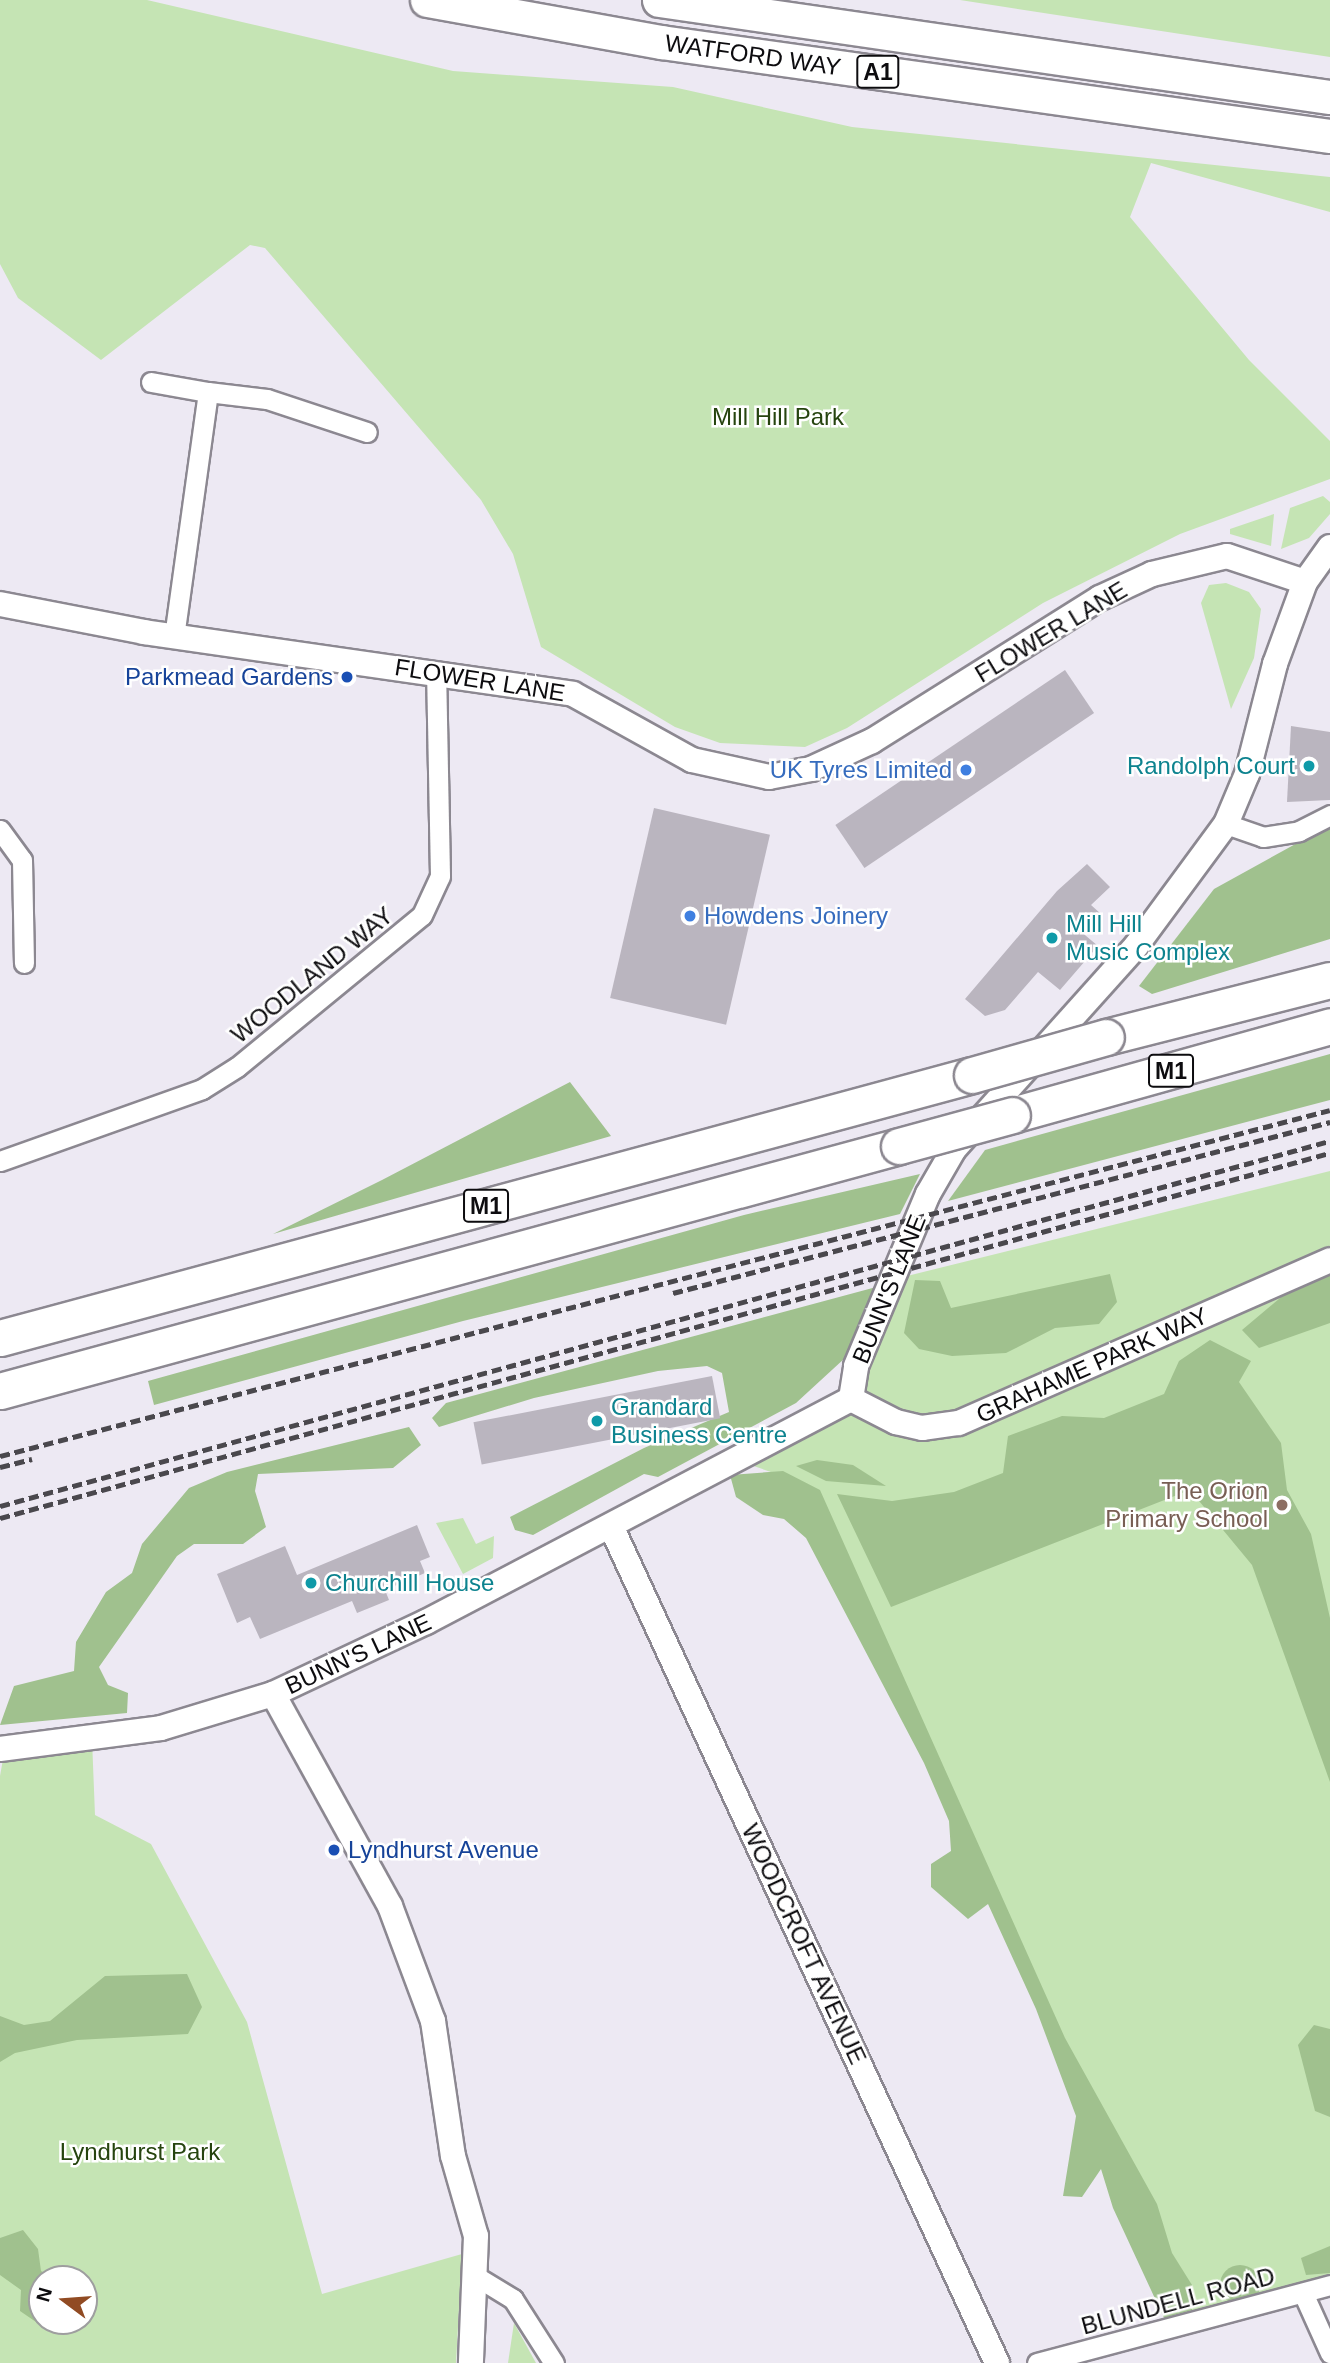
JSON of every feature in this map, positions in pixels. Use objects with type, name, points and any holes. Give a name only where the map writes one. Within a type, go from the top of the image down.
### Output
[{"type":"highway","name":"WATFORD WAY","points":[[426,0],[662,43],[1330,136]]},
{"type":"highway","name":"WATFORD WAY","points":[[659,0],[1330,97]]},
{"type":"highway","name":"M1","points":[[0,1338],[1106,1037],[1330,980]]},
{"type":"highway","name":"M1","points":[[0,1391],[1330,1026]]},
{"type":"street","points":[[151,382],[267,399],[367,432]]},
{"type":"street","points":[[174,637],[208,392]]},
{"type":"street","name":"BUNN'S LANE","points":[[0,1749],[161,1728],[273,1695],[611,1526],[851,1399],[856,1366],[928,1194],[954,1149],[1136,946],[1226,824],[1247,774],[1275,664],[1305,582],[1330,547]]},
{"type":"street","name":"FLOWER LANE","points":[[0,604],[174,637],[436,672],[573,694],[692,760],[769,777],[811,769],[872,741],[1100,598],[1152,574],[1227,556],[1305,582]]},
{"type":"street","name":"WOODLAND WAY","points":[[0,1161],[202,1089],[237,1067],[422,915],[441,867],[436,672]]},
{"type":"street","points":[[1226,824],[1263,838],[1299,831],[1330,815]]},
{"type":"street","points":[[0,830],[22,860],[24,964]]},
{"type":"street","name":"GRAHAME PARK WAY","points":[[851,1399],[895,1422],[922,1427],[959,1423],[1330,1260]]},
{"type":"street","name":"WOODCROFT AVENUE","points":[[611,1526],[997,2363]]},
{"type":"street","points":[[273,1695],[390,1906],[428,2008],[444,2068],[453,2156],[476,2236],[477,2277],[471,2363]]},
{"type":"street","points":[[477,2277],[513,2299],[554,2363]]},
{"type":"street","name":"BLUNDELL ROAD","points":[[1037,2363],[1330,2285]]},
{"type":"street","points":[[1303,2293],[1330,2353]]},
{"type":"green space","name":"Mill Hill Park","points":[[0,0],[147,0],[453,71],[673,87],[852,127],[1330,177],[1330,212],[1151,163],[1130,217],[1249,360],[1330,441],[1330,479],[1180,534],[1043,603],[847,728],[805,747],[720,743],[675,727],[541,647],[513,554],[481,500],[265,248],[250,245],[101,360],[18,298],[0,264]]},
{"type":"green space","points":[[960,0],[1330,0],[1330,57]]},
{"type":"green space","points":[[1323,496],[1330,502],[1330,514],[1309,538],[1281,549],[1290,508]]},
{"type":"green space","points":[[1274,514],[1271,546],[1230,534],[1230,529]]},
{"type":"green space","points":[[1226,583],[1249,592],[1261,609],[1254,658],[1231,709],[1201,603],[1209,585]]},
{"type":"green space","points":[[1330,825],[1330,939],[1152,994],[1139,986],[1214,889]]},
{"type":"green space","points":[[1330,1054],[1330,1100],[948,1201],[985,1150]]},
{"type":"green space","points":[[570,1082],[611,1136],[273,1234],[382,1180]]},
{"type":"green space","points":[[1330,1171],[1330,2285],[1185,2324],[809,1485],[733,1459],[851,1399],[899,1278]]},
{"type":"green space","points":[[920,1174],[900,1214],[463,1321],[154,1405],[148,1381],[744,1215]]},
{"type":"green space","points":[[1110,1274],[1117,1302],[1099,1324],[1055,1328],[1006,1353],[952,1356],[919,1349],[904,1333],[915,1280],[940,1281],[951,1308]]},
{"type":"green space","points":[[1330,1274],[1330,1323],[1259,1348],[1242,1330],[1293,1287]]},
{"type":"green space","points":[[880,1286],[845,1358],[796,1403],[658,1477],[644,1474],[533,1535],[515,1530],[510,1517],[644,1448],[729,1412],[722,1373],[707,1366],[658,1371],[534,1398],[439,1427],[432,1418],[446,1403]]},
{"type":"green space","points":[[1210,1340],[1251,1361],[1239,1382],[1281,1443],[1287,1490],[1311,1534],[1330,1618],[1330,1782],[1252,1565],[1190,1490],[891,1607],[837,1494],[892,1501],[954,1492],[1003,1473],[1008,1436],[1062,1416],[1104,1418],[1164,1394],[1179,1361]]},
{"type":"green space","points":[[409,1427],[421,1445],[393,1468],[258,1474],[255,1491],[266,1527],[243,1544],[194,1544],[177,1556],[99,1667],[108,1685],[128,1693],[127,1713],[0,1725],[14,1686],[74,1671],[76,1642],[106,1592],[132,1573],[142,1544],[189,1488],[227,1472]]},
{"type":"green space","points":[[817,1460],[853,1465],[886,1486],[826,1481],[796,1466]]},
{"type":"green space","points":[[783,1471],[820,1490],[1065,2038],[1157,2204],[1172,2253],[1192,2285],[1192,2310],[1164,2318],[1113,2208],[1101,2169],[1082,2197],[1063,2196],[1076,2116],[1036,2009],[988,1904],[968,1919],[931,1887],[931,1864],[951,1851],[949,1821],[924,1763],[806,1538],[784,1519],[763,1515],[736,1497],[730,1475]]},
{"type":"green space","points":[[463,1518],[476,1544],[494,1536],[493,1558],[463,1574],[436,1523]]},
{"type":"green space","name":"Lyndhurst Park","points":[[92,1739],[95,1815],[151,1844],[247,2022],[322,2294],[462,2254],[456,2363],[0,2363],[0,1776],[5,1748]]},
{"type":"green space","points":[[187,1974],[202,2007],[188,2034],[77,2040],[15,2053],[0,2062],[0,2016],[24,2025],[50,2021],[105,1976]]},
{"type":"green space","points":[[1314,2025],[1330,2029],[1330,2117],[1315,2111],[1298,2045]]},
{"type":"green space","points":[[23,2230],[38,2249],[40,2265],[28,2265],[28,2316],[20,2311],[21,2290],[0,2275],[0,2238]]},
{"type":"green space","points":[[1330,2246],[1330,2273],[1306,2275],[1301,2258]]},
{"type":"green space","points":[[1240,2265],[1248,2266],[1254,2271],[1259,2277],[1259,2293],[1254,2299],[1248,2304],[1240,2305],[1232,2304],[1226,2299],[1221,2293],[1220,2285],[1221,2277],[1226,2271],[1232,2266]]},
{"type":"green space","points":[[514,2323],[536,2363],[508,2363]]},
{"type":"building","name":"UK Tyres Limited","points":[[1065,670],[1094,713],[864,868],[835,825]]},
{"type":"building","name":"Randolph Court","points":[[1291,726],[1330,732],[1330,800],[1287,802]]},
{"type":"building","name":"Howdens Joinery","points":[[654,808],[770,835],[726,1025],[610,998]]},
{"type":"building","name":"Mill Hill Music Complex","points":[[1087,864],[1110,887],[1091,905],[1101,914],[1079,930],[1098,946],[1060,990],[1038,972],[1005,1010],[985,1016],[965,999],[1057,891]]},
{"type":"building","name":"Grandard Business Centre","points":[[712,1376],[720,1418],[482,1465],[473,1422]]},
{"type":"building","name":"Churchill House","points":[[417,1525],[430,1557],[420,1561],[425,1573],[385,1590],[389,1600],[357,1613],[352,1601],[260,1639],[250,1617],[237,1623],[217,1574],[285,1546],[297,1575]]},
{"type":"railway","points":[[0,1456],[1330,1110]]},
{"type":"railway","points":[[673,1293],[1330,1122]]},
{"type":"railway","points":[[0,1506],[1330,1141]]},
{"type":"railway","points":[[0,1518],[1330,1153]]},
{"type":"railway","points":[[0,1467],[32,1459]]},
{"type":"place","name":"Parkmead Gardens","points":[[347,677]]},
{"type":"place","name":"Randolph Court","points":[[1309,766]]},
{"type":"place","name":"UK Tyres Limited","points":[[966,770]]},
{"type":"place","name":"Howdens Joinery","points":[[690,916]]},
{"type":"place","name":"Mill Hill Music Complex","points":[[1052,938]]},
{"type":"place","name":"Grandard Business Centre","points":[[597,1421]]},
{"type":"place","name":"The Orion Primary School","points":[[1282,1505]]},
{"type":"place","name":"Churchill House","points":[[311,1583]]},
{"type":"place","name":"Lyndhurst Avenue","points":[[334,1850]]}]
